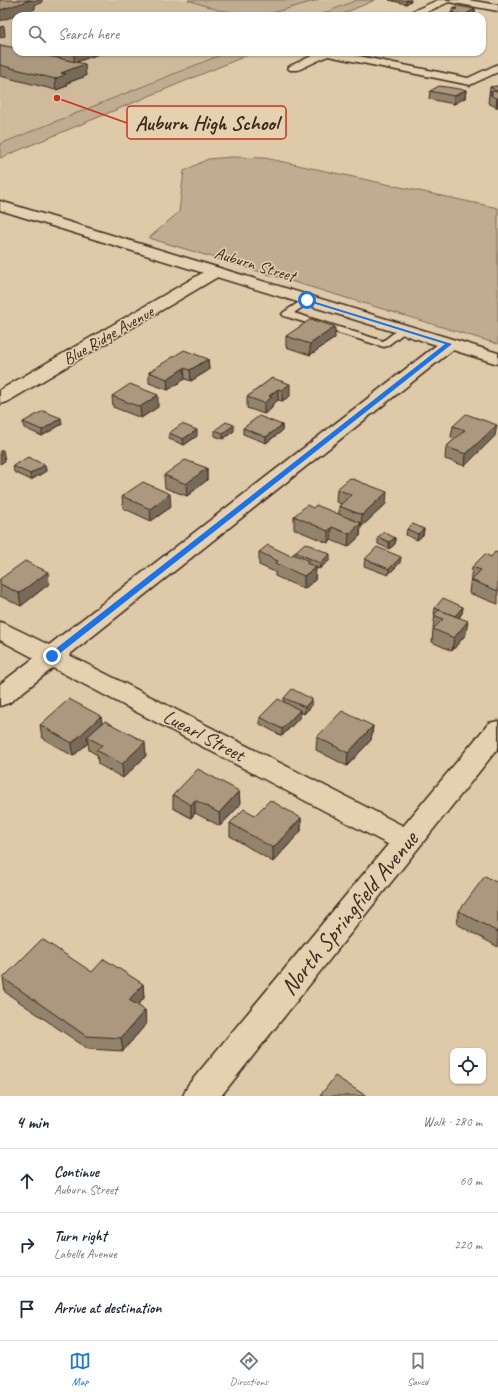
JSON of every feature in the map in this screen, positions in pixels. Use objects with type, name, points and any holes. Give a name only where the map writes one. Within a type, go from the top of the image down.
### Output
[{"type":"street","points":[[419,12],[446,0]]},
{"type":"street","points":[[451,0],[498,8]]},
{"type":"street","points":[[294,68],[320,56]]},
{"type":"street","points":[[348,56],[470,82],[498,67]]},
{"type":"street","name":"Auburn Street","points":[[0,205],[498,359]]},
{"type":"street","name":"Blue Ridge Avenue","points":[[0,398],[215,272]]},
{"type":"street","points":[[0,697],[449,344]]},
{"type":"street","name":"Luearl Street","points":[[0,630],[407,841]]},
{"type":"street","name":"North Springfield Avenue","points":[[200,1096],[498,730]]},
{"type":"lane","points":[[307,300],[287,314],[384,344],[403,330]]},
{"type":"shaded area","points":[[0,0],[357,0],[327,12],[12,12],[12,56],[218,56],[0,144]]},
{"type":"shaded area","points":[[188,0],[318,0],[275,12],[232,12],[218,10]]},
{"type":"shaded area","points":[[357,0],[375,0],[347,12],[327,12]]},
{"type":"shaded area","points":[[218,56],[245,56],[0,158],[0,144]]},
{"type":"shaded area","points":[[232,157],[265,158],[498,208],[498,344],[149,238],[179,212],[184,171],[208,159]]},
{"type":"building","points":[[0,0],[31,0],[0,10]]},
{"type":"building","points":[[458,6],[475,9],[470,12],[451,12],[457,9],[453,8]]},
{"type":"building","points":[[0,45],[12,47],[12,56],[49,56],[85,64],[61,73],[66,74],[55,79],[0,65]]},
{"type":"building","points":[[439,86],[466,90],[454,96],[430,91]]},
{"type":"building","points":[[498,86],[497,99],[489,94],[493,94],[490,92],[497,91],[490,87]]},
{"type":"building","points":[[311,319],[335,327],[310,344],[286,336]]},
{"type":"building","points":[[184,350],[208,359],[190,370],[184,368],[167,379],[149,372]]},
{"type":"building","points":[[272,378],[290,384],[282,390],[278,389],[269,396],[272,397],[264,403],[247,397]]},
{"type":"building","points":[[130,384],[158,395],[140,407],[112,396]]},
{"type":"building","points":[[43,411],[61,418],[42,430],[23,422]]},
{"type":"building","points":[[466,414],[497,425],[466,454],[446,447],[465,430],[453,426]]},
{"type":"building","points":[[259,416],[282,425],[266,437],[243,428]]},
{"type":"building","points":[[226,422],[234,425],[223,433],[215,430]]},
{"type":"building","points":[[182,424],[197,430],[183,439],[169,433]]},
{"type":"building","points":[[28,457],[45,465],[30,474],[13,466]]},
{"type":"building","points":[[185,460],[207,468],[186,484],[164,475]]},
{"type":"building","points":[[350,478],[387,492],[362,515],[339,506],[351,495],[337,489]]},
{"type":"building","points":[[143,482],[170,494],[150,509],[122,496]]},
{"type":"building","points":[[307,505],[313,508],[316,505],[361,523],[349,534],[332,527],[328,531],[294,516]]},
{"type":"building","points":[[413,524],[424,529],[418,534],[407,529]]},
{"type":"building","points":[[384,532],[395,538],[389,542],[378,537]]},
{"type":"building","points":[[305,543],[330,554],[320,563],[295,552]]},
{"type":"building","points":[[268,545],[291,556],[293,554],[309,561],[306,563],[316,567],[304,576],[275,563],[278,561],[259,552]]},
{"type":"building","points":[[377,547],[401,557],[389,569],[365,559]]},
{"type":"building","points":[[495,552],[498,553],[498,591],[471,580],[481,570],[472,567],[485,554],[491,557]]},
{"type":"building","points":[[25,561],[48,572],[19,593],[0,584],[0,579]]},
{"type":"building","points":[[443,598],[463,607],[455,616],[435,608]]},
{"type":"building","points":[[439,610],[468,621],[454,638],[433,629],[443,619],[434,615]]},
{"type":"building","points":[[292,689],[312,699],[305,707],[284,698]]},
{"type":"building","points":[[69,699],[101,716],[72,743],[40,725]]},
{"type":"building","points":[[278,699],[300,710],[282,729],[260,717]]},
{"type":"building","points":[[342,711],[373,726],[348,753],[317,737]]},
{"type":"building","points":[[105,721],[145,742],[122,764],[96,750],[102,745],[87,737]]},
{"type":"building","points":[[198,769],[239,791],[219,813],[195,800],[191,805],[173,795]]},
{"type":"building","points":[[270,800],[301,818],[273,848],[230,823],[244,809],[255,815]]},
{"type":"building","points":[[485,876],[498,883],[498,932],[459,911]]},
{"type":"building","points":[[42,939],[92,972],[104,959],[143,984],[129,1000],[145,1010],[121,1038],[86,1036],[3,978]]},
{"type":"building","points":[[335,1076],[366,1096],[320,1096]]},
{"type":"place","name":"Auburn High School","points":[[57,98]]},
{"type":"route","points":[[52,656],[449,344],[307,300]]}]
